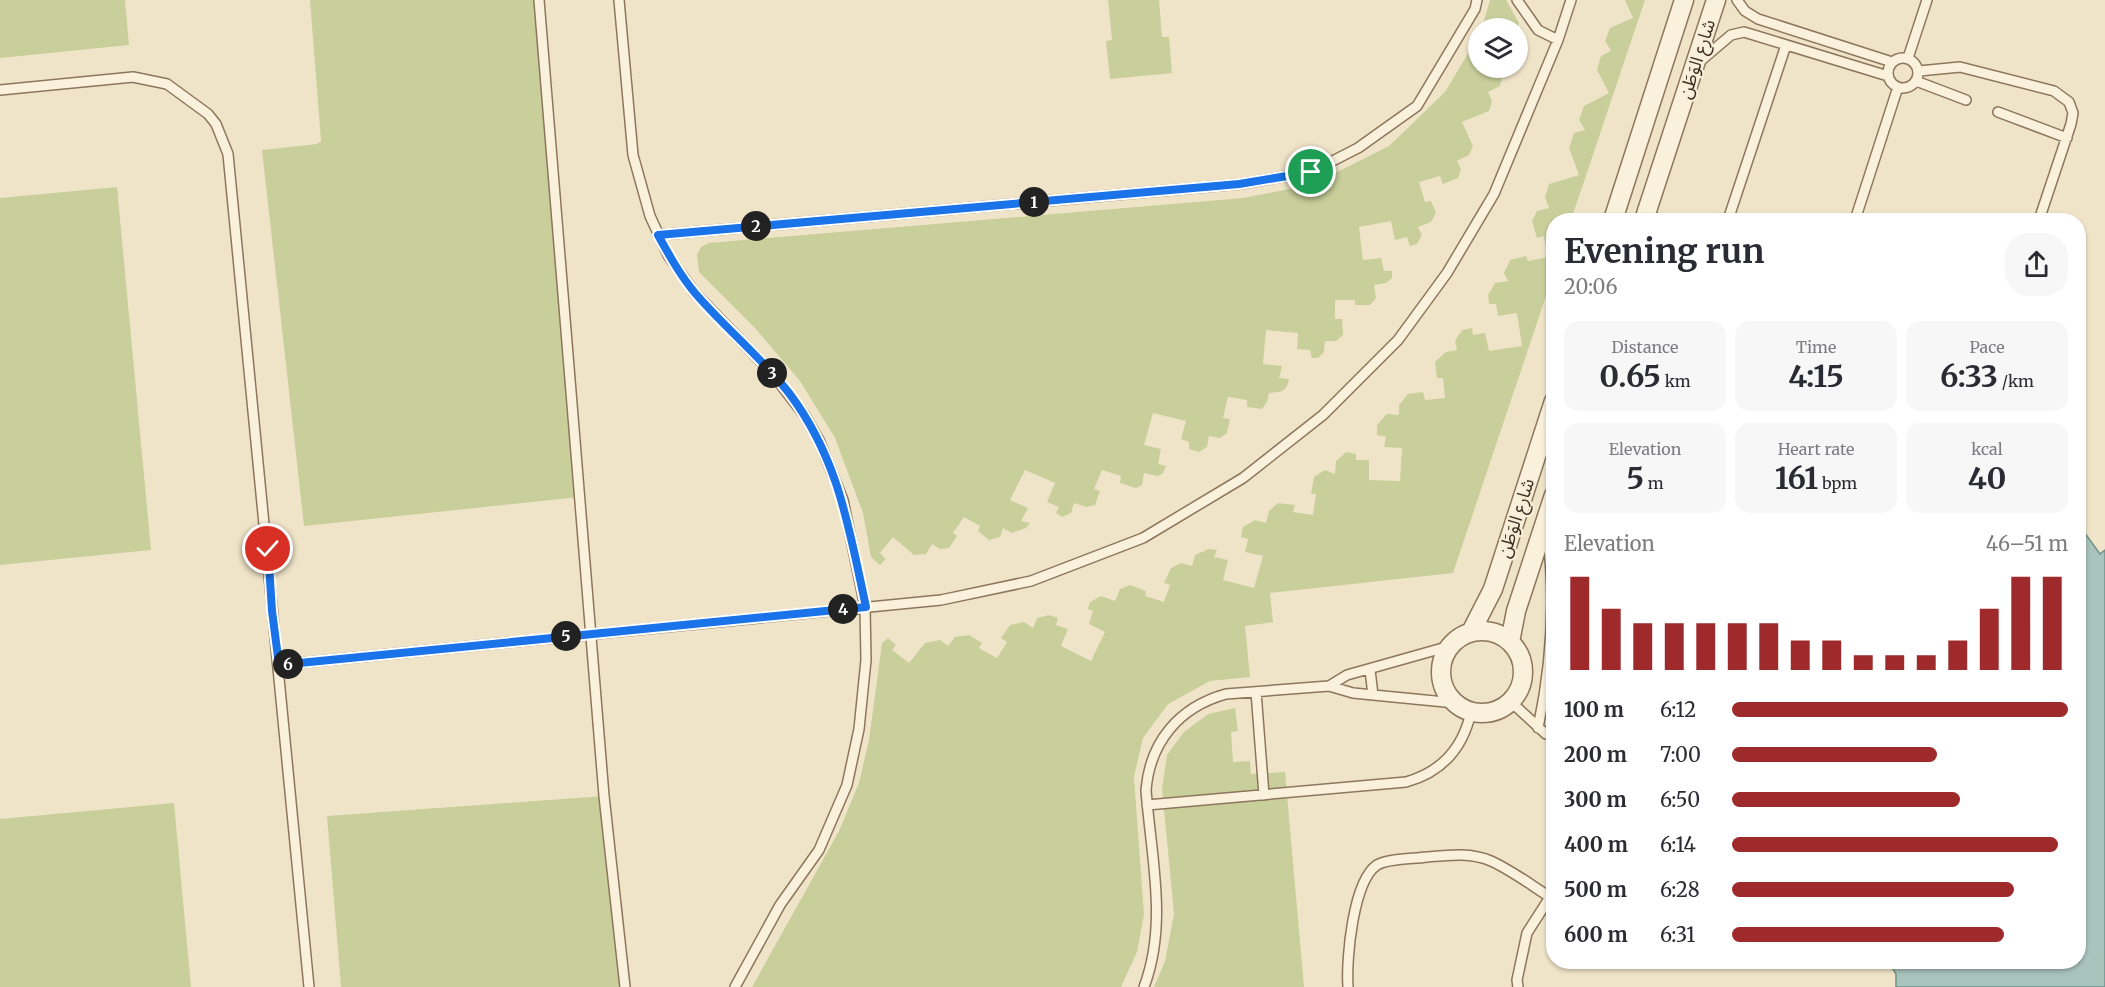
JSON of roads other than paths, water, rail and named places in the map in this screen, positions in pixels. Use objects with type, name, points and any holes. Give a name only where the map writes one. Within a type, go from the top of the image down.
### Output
[{"type":"street","name":"شارع الوَطَن","points":[[1615,213],[1684,0]]},
{"type":"street","name":"شارع الوَطَن","points":[[1646,213],[1716,0]]},
{"type":"street","name":"شارع الوَطَن","points":[[1471,632],[1493,589],[1546,426]]},
{"type":"street","name":"شارع الوَطَن","points":[[1510,642],[1516,611],[1545,520]]},
{"type":"street","points":[[1488,631],[1510,642],[1520,655],[1523,672],[1520,688],[1510,702],[1496,711],[1471,712],[1455,703],[1442,680],[1442,662],[1450,646],[1471,632],[1488,631]]},
{"type":"lane","points":[[539,0],[604,796],[625,987]]},
{"type":"lane","points":[[619,0],[633,155],[643,196],[658,235],[694,292],[771,372],[794,401],[819,440],[843,500],[866,607],[866,660],[861,706],[847,785],[819,849],[780,905],[735,987]]},
{"type":"lane","points":[[658,235],[1239,184],[1311,172],[1358,148],[1417,106],[1475,9],[1477,0]]},
{"type":"lane","points":[[1516,0],[1538,30],[1558,39]]},
{"type":"lane","points":[[279,665],[941,600],[1031,581],[1143,538],[1243,478],[1323,415],[1398,340],[1447,273],[1494,194],[1558,39],[1571,0]]},
{"type":"lane","points":[[1737,0],[1745,10],[1758,18],[1892,62]]},
{"type":"lane","points":[[1908,58],[1927,0]]},
{"type":"lane","points":[[1695,66],[1725,39],[1737,33],[1750,33],[1888,76],[1898,87],[1908,87],[1917,76],[1960,67],[2054,91],[2069,102],[2073,113],[2067,138],[2041,213]]},
{"type":"lane","points":[[1730,213],[1786,45]]},
{"type":"lane","points":[[1888,76],[1892,62],[1899,57],[1908,58],[1915,63],[1917,76]]},
{"type":"lane","points":[[1917,76],[1966,100]]},
{"type":"lane","points":[[0,90],[133,77],[167,84],[208,114],[216,124],[228,154],[309,987]]},
{"type":"lane","points":[[1857,213],[1898,87]]},
{"type":"lane","points":[[1998,112],[2067,138]]},
{"type":"lane","points":[[1545,520],[1546,529]]},
{"type":"lane","points":[[1329,686],[1347,675],[1450,646]]},
{"type":"lane","points":[[1370,670],[1373,695]]},
{"type":"lane","points":[[1538,728],[1546,685]]},
{"type":"lane","points":[[1144,987],[1155,952],[1158,929],[1147,783],[1151,761],[1157,747],[1185,712],[1212,698],[1329,686],[1353,693],[1455,703]]},
{"type":"lane","points":[[1256,692],[1264,795]]},
{"type":"lane","points":[[1510,702],[1546,734]]},
{"type":"lane","points":[[1147,805],[1392,784],[1420,778],[1433,771],[1455,752],[1468,726],[1471,712]]},
{"type":"lane","points":[[1348,987],[1347,966],[1362,886],[1368,873],[1380,863],[1474,855],[1490,860],[1546,891]]},
{"type":"lane","points":[[1518,987],[1517,980],[1527,933],[1546,903]]},
{"type":"water","points":[[2086,535],[2100,554],[2105,550],[2105,987],[1896,987],[1896,974],[1893,969],[2086,969]]}]
